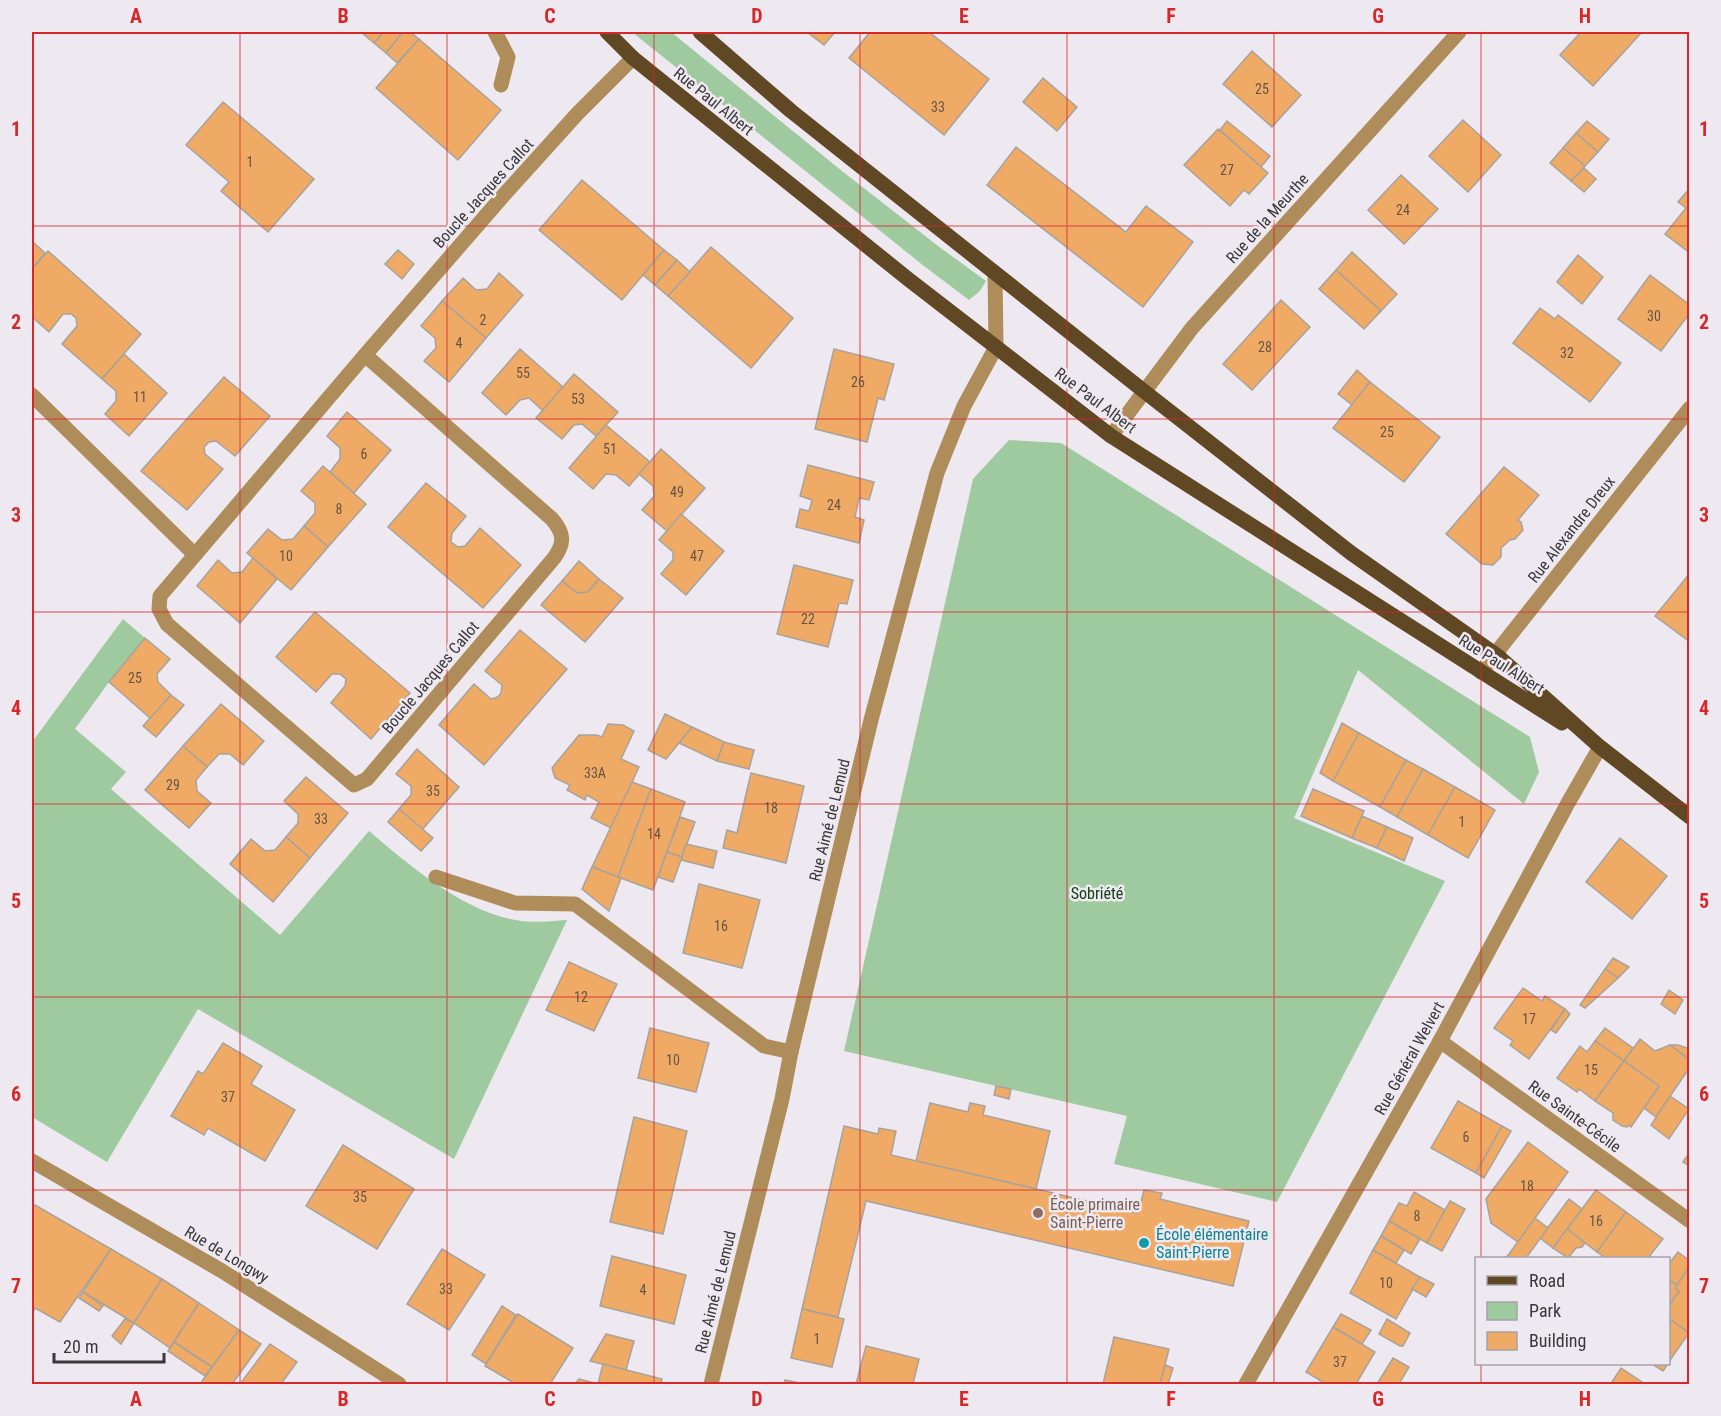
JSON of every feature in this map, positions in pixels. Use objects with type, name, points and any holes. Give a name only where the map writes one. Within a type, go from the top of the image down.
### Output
[{"type":"main road","name":"Rue Paul Albert","points":[[607,32],[633,58],[1111,436],[1600,747]]},
{"type":"main road","name":"Rue Paul Albert","points":[[700,32],[791,111],[1145,392],[1352,553],[1495,654],[1600,747],[1689,817]]},
{"type":"street","points":[[495,32],[508,57],[501,85]]},
{"type":"street","name":"Rue de la Meurthe","points":[[1111,436],[1192,328],[1459,32]]},
{"type":"street","name":"Boucle Jacques Callot","points":[[365,355],[552,519],[560,528],[563,540],[554,558],[367,779],[354,786],[167,624],[159,609],[160,596],[365,355],[577,114],[633,58]]},
{"type":"street","name":"Rue Aimé de Lemud","points":[[711,1384],[782,1098],[871,720],[937,473],[964,406],[996,347],[995,273]]},
{"type":"street","points":[[32,395],[194,554]]},
{"type":"street","name":"Rue Alexandre Dreux","points":[[1481,672],[1689,408]]},
{"type":"street","name":"Rue Général Welvert","points":[[1246,1384],[1440,1041],[1600,747]]},
{"type":"street","points":[[436,877],[515,903],[575,904],[764,1046],[791,1052]]},
{"type":"street","name":"Rue Sainte-Cécile","points":[[1440,1041],[1689,1221]]},
{"type":"street","name":"Rue de Longwy","points":[[32,1161],[222,1271],[399,1384]]},
{"type":"green space","points":[[632,32],[671,32],[842,171],[986,281],[980,291],[969,300]]},
{"type":"green space","name":"Sobriété","points":[[1009,440],[1061,443],[1530,737],[1539,772],[1524,804],[1358,670],[1294,818],[1445,881],[1277,1202],[1114,1164],[1127,1116],[844,1051],[973,479]]},
{"type":"green space","points":[[123,619],[145,638],[75,729],[126,772],[111,789],[280,935],[369,831],[421,873],[460,899],[480,909],[500,917],[521,921],[567,920],[454,1159],[198,1009],[107,1162],[32,1117],[32,742]]},
{"type":"building","points":[[361,32],[384,32],[374,43]]},
{"type":"building","points":[[384,32],[403,32],[386,53],[374,43]]},
{"type":"building","points":[[403,32],[410,32],[419,39],[397,63],[386,53]]},
{"type":"building","points":[[807,32],[835,32],[824,45]]},
{"type":"building","points":[[870,32],[929,32],[989,79],[944,135],[849,58]]},
{"type":"building","points":[[1581,32],[1642,32],[1593,86],[1560,55]]},
{"type":"building","points":[[419,39],[501,110],[458,160],[376,88]]},
{"type":"building","points":[[1252,51],[1301,95],[1272,127],[1223,84]]},
{"type":"building","points":[[1043,78],[1077,107],[1057,131],[1023,102]]},
{"type":"building","points":[[223,102],[314,179],[268,232],[221,191],[229,182],[186,145]]},
{"type":"building","points":[[1463,120],[1501,155],[1468,192],[1429,156]]},
{"type":"building","points":[[1227,121],[1270,156],[1261,167],[1220,130]]},
{"type":"building","points":[[1587,121],[1609,139],[1598,152],[1576,133]]},
{"type":"building","points":[[1218,129],[1268,173],[1249,194],[1244,190],[1230,206],[1184,165]]},
{"type":"building","points":[[1576,133],[1598,152],[1585,166],[1563,148]]},
{"type":"building","points":[[1016,147],[1126,232],[1146,206],[1193,242],[1143,307],[987,185]]},
{"type":"building","points":[[1563,148],[1585,166],[1571,181],[1550,163]]},
{"type":"building","points":[[1584,168],[1596,179],[1584,192],[1571,181]]},
{"type":"building","points":[[1401,175],[1438,209],[1404,244],[1368,210]]},
{"type":"building","points":[[582,180],[664,250],[622,300],[539,230]]},
{"type":"building","points":[[1690,188],[1690,253],[1665,234],[1686,208],[1678,202]]},
{"type":"building","points":[[32,241],[45,253],[32,269]]},
{"type":"building","points":[[711,247],[793,318],[751,368],[668,296]]},
{"type":"building","points":[[398,250],[414,264],[402,279],[385,264]]},
{"type":"building","points":[[664,250],[677,260],[655,285],[643,275]]},
{"type":"building","points":[[48,251],[141,334],[102,379],[62,344],[77,326],[76,318],[71,314],[63,314],[49,332],[32,317],[32,269]]},
{"type":"building","points":[[1352,252],[1397,294],[1381,311],[1336,270]]},
{"type":"building","points":[[1578,255],[1603,277],[1582,304],[1557,282]]},
{"type":"building","points":[[677,260],[690,272],[668,296],[655,285]]},
{"type":"building","points":[[1336,270],[1381,311],[1364,329],[1319,289]]},
{"type":"building","points":[[499,273],[523,295],[486,338],[442,301],[463,278],[476,290],[487,289]]},
{"type":"building","points":[[1650,275],[1690,305],[1690,313],[1661,351],[1618,319]]},
{"type":"building","points":[[1281,300],[1310,327],[1252,390],[1223,364]]},
{"type":"building","points":[[442,301],[486,338],[449,382],[424,361],[436,348],[435,338],[421,326]]},
{"type":"building","points":[[1540,308],[1555,319],[1558,315],[1621,363],[1590,402],[1513,343]]},
{"type":"building","points":[[520,349],[563,387],[543,411],[529,398],[520,400],[506,415],[482,393]]},
{"type":"building","points":[[834,349],[894,364],[884,400],[878,398],[867,442],[815,429]]},
{"type":"building","points":[[124,354],[167,393],[129,436],[105,414],[116,401],[116,391],[102,379]]},
{"type":"building","points":[[1357,370],[1370,382],[1352,405],[1338,394]]},
{"type":"building","points":[[574,374],[618,412],[596,436],[582,424],[574,425],[562,439],[536,418]]},
{"type":"building","points":[[224,377],[270,416],[235,456],[216,441],[209,442],[204,447],[205,454],[223,469],[187,510],[141,471]]},
{"type":"building","points":[[1370,382],[1440,437],[1404,482],[1333,428]]},
{"type":"building","points":[[347,412],[391,450],[354,493],[330,472],[340,459],[340,448],[327,436]]},
{"type":"building","points":[[606,425],[650,462],[629,486],[616,475],[606,474],[593,489],[569,468]]},
{"type":"building","points":[[661,449],[705,488],[667,531],[642,510],[654,496],[653,486],[639,474]]},
{"type":"building","points":[[808,465],[874,482],[869,500],[859,498],[855,517],[864,520],[859,543],[796,527],[800,509],[809,511],[812,500],[800,496]]},
{"type":"building","points":[[323,466],[366,504],[328,547],[304,526],[315,513],[315,503],[301,491]]},
{"type":"building","points":[[1504,467],[1539,495],[1518,520],[1523,530],[1515,539],[1510,540],[1501,548],[1501,557],[1493,565],[1482,564],[1446,534]]},
{"type":"building","points":[[426,483],[466,516],[452,533],[451,542],[458,547],[465,546],[480,528],[521,565],[483,608],[388,527]]},
{"type":"building","points":[[681,514],[724,551],[686,595],[661,574],[673,560],[673,552],[659,540]]},
{"type":"building","points":[[304,526],[328,547],[291,590],[247,553],[268,529],[282,540],[293,539]]},
{"type":"building","points":[[253,558],[277,579],[240,623],[197,586],[218,560],[232,573],[242,572]]},
{"type":"building","points":[[579,561],[599,579],[588,592],[577,593],[562,581]]},
{"type":"building","points":[[794,565],[853,580],[847,604],[839,603],[828,647],[777,634]]},
{"type":"building","points":[[1690,573],[1690,642],[1655,616]]},
{"type":"building","points":[[599,579],[623,598],[585,642],[541,605],[562,581],[577,593],[588,592]]},
{"type":"building","points":[[315,612],[410,693],[371,739],[331,703],[345,686],[346,679],[340,674],[332,674],[316,692],[276,657]]},
{"type":"building","points":[[520,630],[567,669],[484,765],[439,725],[474,684],[491,699],[498,697],[502,685],[485,671]]},
{"type":"building","points":[[145,638],[170,659],[157,674],[158,682],[171,695],[151,719],[109,682]]},
{"type":"building","points":[[171,695],[184,705],[156,737],[143,726]]},
{"type":"building","points":[[221,704],[264,741],[243,765],[230,754],[219,754],[207,767],[183,746]]},
{"type":"building","points":[[665,714],[692,727],[666,759],[648,750]]},
{"type":"building","points":[[1342,723],[1359,733],[1333,781],[1320,773]]},
{"type":"building","points":[[608,724],[623,725],[634,731],[621,759],[639,767],[611,828],[591,818],[599,802],[587,795],[585,800],[567,790],[570,785],[555,778],[552,768],[579,735],[602,737]]},
{"type":"building","points":[[692,727],[724,742],[717,761],[679,743]]},
{"type":"building","points":[[1359,733],[1406,760],[1380,807],[1333,781]]},
{"type":"building","points":[[724,742],[754,750],[749,769],[717,761]]},
{"type":"building","points":[[183,746],[207,767],[196,780],[197,791],[211,803],[189,828],[145,790]]},
{"type":"building","points":[[417,749],[459,787],[422,830],[399,809],[411,795],[411,786],[396,774]]},
{"type":"building","points":[[1406,760],[1423,769],[1397,817],[1380,807]]},
{"type":"building","points":[[1423,769],[1455,787],[1428,835],[1397,817]]},
{"type":"building","points":[[751,773],[804,786],[786,863],[723,848],[727,830],[737,833]]},
{"type":"building","points":[[306,777],[348,813],[310,858],[286,837],[298,823],[298,814],[284,801]]},
{"type":"building","points":[[632,782],[651,789],[618,877],[592,867]]},
{"type":"building","points":[[1455,787],[1495,810],[1468,858],[1428,835]]},
{"type":"building","points":[[651,789],[685,802],[653,890],[618,877]]},
{"type":"building","points":[[1313,789],[1364,811],[1352,838],[1301,816]]},
{"type":"building","points":[[399,809],[433,838],[421,851],[388,822]]},
{"type":"building","points":[[1362,816],[1387,827],[1377,848],[1352,838]]},
{"type":"building","points":[[680,817],[695,822],[682,857],[667,852]]},
{"type":"building","points":[[1387,827],[1413,838],[1404,861],[1377,848]]},
{"type":"building","points":[[286,837],[310,858],[273,902],[230,864],[251,839],[265,851],[275,850]]},
{"type":"building","points":[[1620,838],[1667,876],[1632,919],[1586,882]]},
{"type":"building","points":[[686,844],[717,851],[713,868],[681,860]]},
{"type":"building","points":[[667,852],[682,857],[673,882],[658,877]]},
{"type":"building","points":[[592,867],[621,878],[609,911],[582,889]]},
{"type":"building","points":[[699,884],[760,900],[742,968],[683,953]]},
{"type":"building","points":[[1613,958],[1629,967],[1618,978],[1605,969]]},
{"type":"building","points":[[569,962],[617,984],[594,1031],[546,1010]]},
{"type":"building","points":[[1605,969],[1618,978],[1585,1008],[1580,1005]]},
{"type":"building","points":[[1523,988],[1542,1001],[1545,996],[1565,1009],[1529,1059],[1510,1045],[1513,1041],[1494,1028]]},
{"type":"building","points":[[1669,990],[1683,1000],[1675,1014],[1661,1004]]},
{"type":"building","points":[[1565,1009],[1570,1014],[1556,1033],[1551,1030]]},
{"type":"building","points":[[650,1028],[709,1043],[696,1092],[638,1078]]},
{"type":"building","points":[[1605,1028],[1633,1048],[1624,1061],[1595,1041]]},
{"type":"building","points":[[1640,1039],[1655,1051],[1670,1045],[1690,1060],[1690,1067],[1656,1117],[1644,1108],[1659,1086],[1624,1061]]},
{"type":"building","points":[[1595,1041],[1624,1061],[1595,1101],[1579,1089],[1577,1092],[1557,1078],[1580,1046],[1587,1052]]},
{"type":"building","points":[[223,1043],[262,1066],[251,1084],[295,1110],[265,1161],[208,1128],[204,1135],[171,1116],[198,1071],[203,1074]]},
{"type":"building","points":[[1670,1045],[1690,1049],[1690,1060]]},
{"type":"building","points":[[1624,1061],[1659,1086],[1631,1127],[1622,1126],[1613,1120],[1613,1113],[1595,1101]]},
{"type":"building","points":[[996,1086],[1011,1089],[1009,1099],[994,1095]]},
{"type":"building","points":[[1670,1096],[1689,1109],[1669,1139],[1651,1125]]},
{"type":"building","points":[[1458,1101],[1502,1126],[1476,1173],[1431,1148]]},
{"type":"building","points":[[930,1103],[968,1112],[970,1103],[985,1106],[983,1115],[1050,1131],[1036,1189],[916,1161]]},
{"type":"building","points":[[634,1117],[687,1131],[663,1234],[610,1222]]},
{"type":"building","name":"École élémentaire Saint-Pierre","points":[[844,1126],[878,1134],[879,1128],[896,1131],[891,1155],[1138,1213],[1144,1190],[1162,1193],[1160,1199],[1249,1221],[1233,1286],[866,1201],[838,1317],[802,1309]]},
{"type":"building","points":[[1502,1126],[1511,1131],[1484,1178],[1476,1173]]},
{"type":"building","points":[[1528,1142],[1568,1172],[1518,1242],[1491,1223],[1486,1199]]},
{"type":"building","points":[[343,1145],[414,1189],[377,1249],[306,1206]]},
{"type":"building","points":[[1690,1152],[1690,1166],[1683,1162]]},
{"type":"building","points":[[1596,1190],[1626,1212],[1597,1252],[1567,1229]]},
{"type":"building","points":[[1414,1192],[1445,1210],[1427,1243],[1389,1221],[1399,1203],[1407,1206]]},
{"type":"building","points":[[1569,1199],[1582,1209],[1553,1248],[1540,1238]]},
{"type":"building","points":[[1450,1201],[1465,1209],[1442,1251],[1427,1243]]},
{"type":"building","points":[[35,1205],[111,1249],[60,1322],[35,1308],[32,1315],[32,1209]]},
{"type":"building","points":[[1626,1212],[1663,1239],[1649,1257],[1604,1257],[1597,1252]]},
{"type":"building","points":[[1535,1218],[1548,1228],[1527,1257],[1507,1257]]},
{"type":"building","points":[[1389,1221],[1420,1239],[1411,1254],[1381,1236]]},
{"type":"building","points":[[1567,1229],[1585,1243],[1582,1247],[1576,1248],[1569,1257],[1553,1248]]},
{"type":"building","points":[[1381,1236],[1404,1250],[1396,1263],[1373,1250]]},
{"type":"building","points":[[111,1249],[162,1279],[134,1323],[83,1292]]},
{"type":"building","points":[[442,1249],[485,1275],[449,1330],[407,1304]]},
{"type":"building","points":[[1373,1250],[1420,1277],[1396,1319],[1350,1293]]},
{"type":"building","points":[[1678,1252],[1690,1261],[1690,1266],[1677,1285],[1670,1280],[1670,1262]]},
{"type":"building","points":[[612,1256],[686,1275],[674,1324],[600,1306]]},
{"type":"building","points":[[1690,1266],[1689,1333],[1670,1319],[1670,1304],[1679,1291],[1675,1288]]},
{"type":"building","points":[[1420,1277],[1434,1284],[1426,1297],[1412,1289]]},
{"type":"building","points":[[162,1279],[199,1303],[170,1348],[134,1323]]},
{"type":"building","points":[[1670,1280],[1677,1285],[1675,1288],[1679,1291],[1670,1304]]},
{"type":"building","points":[[83,1292],[103,1306],[99,1311],[79,1298]]},
{"type":"building","points":[[199,1303],[239,1330],[212,1367],[174,1342]]},
{"type":"building","points":[[502,1306],[516,1315],[486,1364],[472,1355]]},
{"type":"building","points":[[802,1309],[844,1319],[832,1367],[791,1358]]},
{"type":"building","points":[[518,1314],[573,1348],[550,1384],[516,1384],[485,1366]]},
{"type":"building","points":[[1341,1314],[1371,1330],[1362,1344],[1333,1327]]},
{"type":"building","points":[[125,1319],[134,1323],[121,1344],[112,1336]]},
{"type":"building","points":[[1387,1319],[1410,1333],[1403,1346],[1379,1334]]},
{"type":"building","points":[[1670,1319],[1689,1333],[1670,1360]]},
{"type":"building","points":[[1333,1327],[1375,1352],[1356,1384],[1326,1384],[1306,1372]]},
{"type":"building","points":[[239,1330],[261,1344],[232,1384],[200,1384]]},
{"type":"building","points":[[606,1334],[634,1341],[626,1370],[590,1361]]},
{"type":"building","points":[[1114,1337],[1169,1349],[1160,1384],[1103,1384]]},
{"type":"building","points":[[174,1342],[212,1367],[205,1376],[168,1351]]},
{"type":"building","points":[[270,1344],[297,1362],[281,1384],[240,1384]]},
{"type":"building","points":[[866,1346],[919,1359],[913,1384],[856,1384]]},
{"type":"building","points":[[1393,1358],[1409,1367],[1399,1384],[1377,1384]]},
{"type":"building","points":[[603,1364],[662,1379],[661,1384],[598,1384]]},
{"type":"building","points":[[1165,1365],[1173,1368],[1168,1384],[1160,1384]]},
{"type":"building","points":[[1654,1365],[1667,1365],[1663,1371]]},
{"type":"building","points":[[1621,1368],[1645,1384],[1612,1382]]},
{"type":"building","points":[[579,1379],[598,1384],[575,1384]]},
{"type":"building","points":[[785,1380],[805,1384],[784,1384]]},
{"type":"place","name":"École primaire Saint-Pierre","points":[[1038,1213]]},
{"type":"place","name":"École élémentaire Saint-Pierre","points":[[1144,1243]]}]
